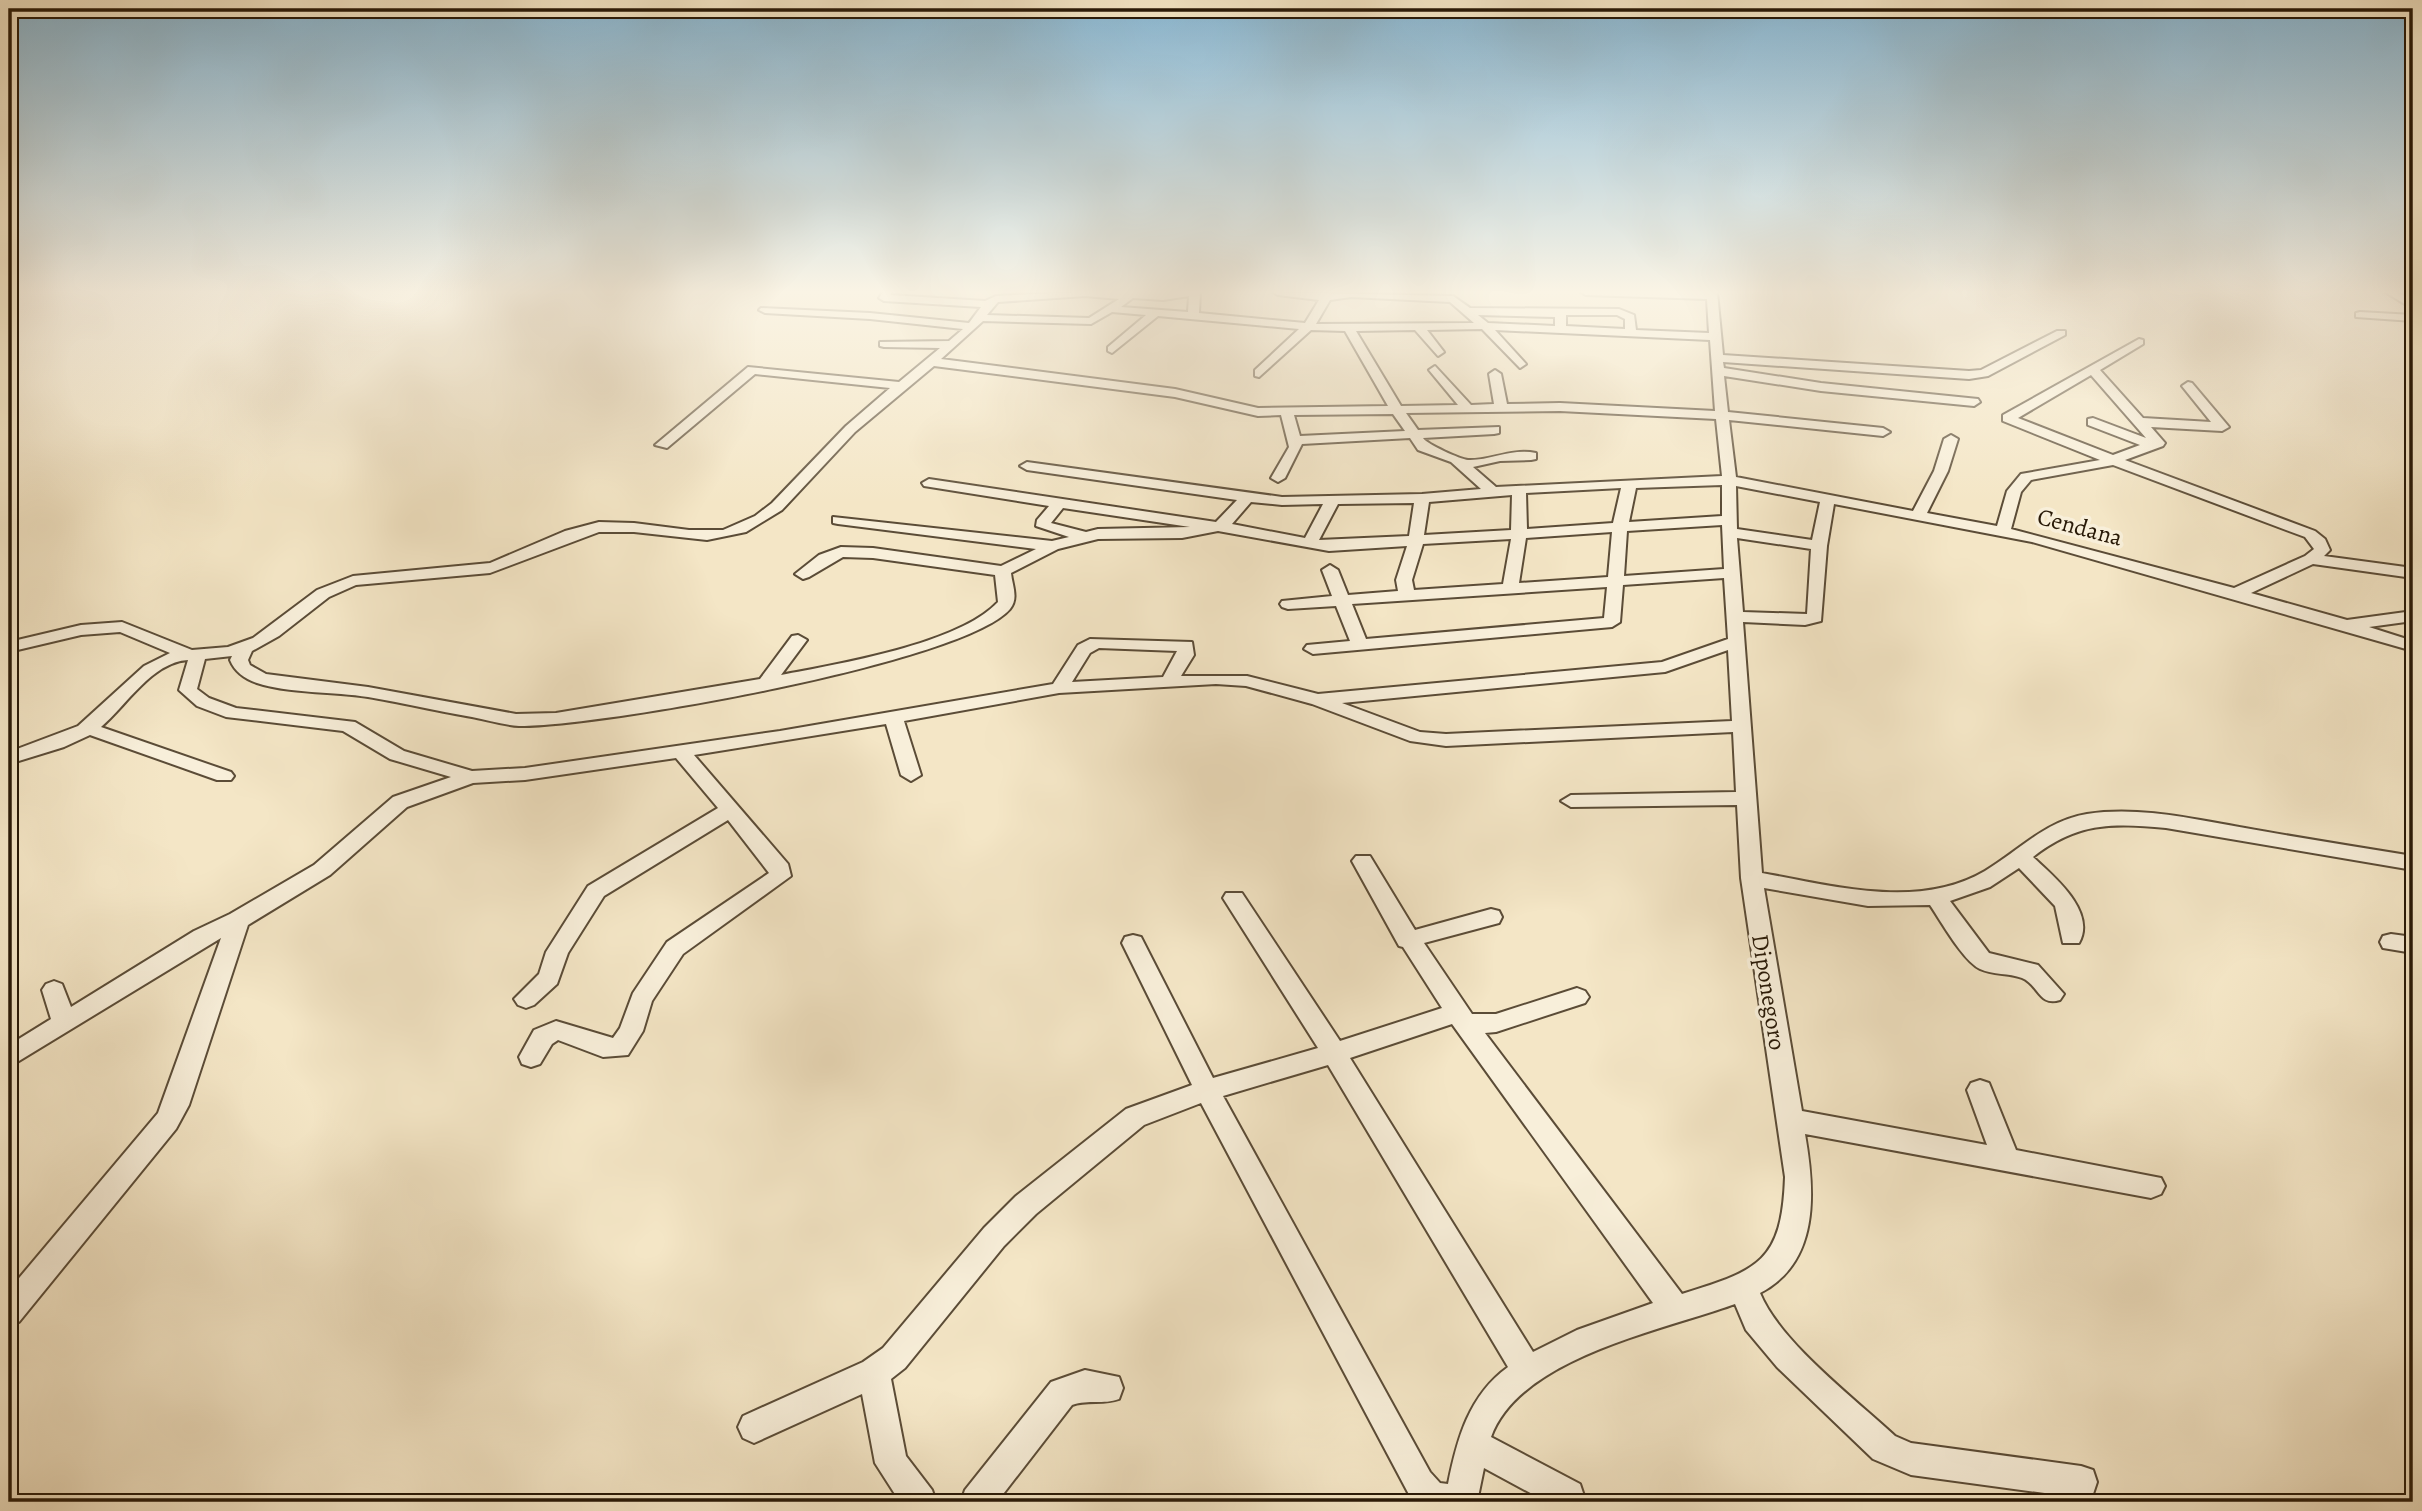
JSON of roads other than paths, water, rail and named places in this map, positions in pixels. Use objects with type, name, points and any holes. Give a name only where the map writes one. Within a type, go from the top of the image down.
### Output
[{"type":"street","points":[[932,363],[843,437],[792,493],[772,510],[739,530],[714,534],[600,527],[566,536],[508,564],[488,569],[349,582],[308,602],[245,648],[239,660],[242,668],[262,679],[380,694],[516,720],[556,719],[903,655],[970,631],[991,619],[1005,606],[1007,595],[1003,571]]},
{"type":"street","points":[[937,363],[1175,393],[1248,411],[1560,407],[1721,415],[1883,432]]},
{"type":"street","points":[[1259,373],[1270,363]]},
{"type":"street","points":[[1369,363],[1397,410],[1427,450],[1455,459],[1493,492]]},
{"type":"street","name":"Diponegoro","points":[[1461,1502],[1483,1418],[1493,1402],[1528,1372],[1583,1342],[1742,1287],[1781,1258],[1797,1222],[1799,1177],[1752,878],[1729,526],[1729,480],[1717,363]]},
{"type":"street","points":[[1733,363],[1821,387],[1974,402]]},
{"type":"street","points":[[1748,363],[1863,379]]},
{"type":"street","points":[[1784,363],[1969,375],[1984,373],[2004,363]]},
{"type":"street","points":[[2106,363],[2008,418],[2027,428],[2310,534],[2322,546],[2311,559],[2237,593]]},
{"type":"street","points":[[662,445],[752,370],[902,386]]},
{"type":"street","points":[[1435,370],[1468,409]]},
{"type":"street","points":[[2003,531],[2014,491],[2026,477],[2118,460],[2158,442],[2094,370]]},
{"type":"street","points":[[1494,374],[1501,408]]},
{"type":"street","points":[[2141,422],[2222,427],[2188,386]]},
{"type":"street","points":[[2126,406],[2093,422],[2153,444]]},
{"type":"street","points":[[1544,420],[1552,417],[1560,407]]},
{"type":"street","points":[[1445,409],[1492,459]]},
{"type":"street","points":[[1278,478],[1296,440],[1287,412]]},
{"type":"street","points":[[1296,440],[1494,430]]},
{"type":"street","points":[[1919,514],[1941,471],[1951,439]]},
{"type":"street","points":[[1462,465],[1531,456]]},
{"type":"street","name":"Cendana","points":[[1027,466],[1246,498],[1332,501],[1729,480],[2003,531],[2237,593],[2413,646]]},
{"type":"street","points":[[929,483],[1329,546],[1620,527],[1729,526],[1819,546]]},
{"type":"street","points":[[1313,649],[1610,622],[1614,619],[1620,527],[1629,485]]},
{"type":"street","points":[[1510,588],[1519,534],[1519,490]]},
{"type":"street","points":[[1735,617],[1814,619],[1819,546],[1828,497]]},
{"type":"street","points":[[803,574],[825,558],[847,552],[1003,571],[1053,546],[1084,537],[1114,532],[1182,533],[1217,527],[1225,524],[1246,498]]},
{"type":"street","points":[[1407,595],[1404,580],[1416,541],[1422,498]]},
{"type":"street","points":[[1310,544],[1332,501]]},
{"type":"street","points":[[1059,503],[1044,520],[1044,526],[1084,537]]},
{"type":"street","points":[[838,520],[1053,546]]},
{"type":"street","points":[[2311,559],[2413,573]]},
{"type":"street","points":[[1330,570],[1360,645]]},
{"type":"street","points":[[1288,604],[1732,573]]},
{"type":"street","points":[[2348,625],[2413,616]]},
{"type":"street","points":[[9,647],[81,630],[121,626],[191,654]]},
{"type":"street","points":[[768,681],[798,640]]},
{"type":"street","points":[[1318,700],[1665,667],[1737,641]]},
{"type":"street","points":[[1059,688],[1084,649],[1096,643],[1186,646],[1185,655],[1168,683]]},
{"type":"street","points":[[9,758],[87,728],[157,666],[191,654],[245,648]]},
{"type":"street","points":[[191,654],[188,690],[203,702],[246,716],[348,726],[397,755],[471,777]]},
{"type":"street","points":[[9,1057],[202,937],[237,920],[322,870],[400,802],[471,777],[525,774],[894,719],[1059,688],[1216,679],[1248,681],[1318,700],[1417,737],[1446,740],[1744,726]]},
{"type":"street","points":[[894,719],[911,775]]},
{"type":"street","points":[[87,728],[224,776]]},
{"type":"street","points":[[531,1057],[543,1037],[556,1031],[603,1047],[619,1048],[631,1031],[641,999],[675,948],[778,880],[780,869],[728,811],[680,751]]},
{"type":"street","points":[[1572,801],[1748,799]]},
{"type":"street","points":[[526,999],[549,978],[556,952],[588,899],[602,885],[728,811]]},
{"type":"street","points":[[1752,878],[1853,896],[1934,895],[1981,883],[2063,826],[2102,819],[2219,830],[2413,863]]},
{"type":"street","points":[[2020,856],[2069,911],[2073,928],[2071,937]]},
{"type":"street","points":[[1363,861],[1407,940],[1461,1018],[1676,1310]]},
{"type":"street","points":[[1934,895],[1981,959],[2004,969],[2026,970],[2035,974],[2052,994]]},
{"type":"street","points":[[1234,898],[1334,1053],[1528,1372]]},
{"type":"street","points":[[1407,940],[1491,917]]},
{"type":"street","points":[[9,1312],[167,1121],[176,1105],[237,920]]},
{"type":"street","points":[[1133,943],[1207,1090],[1418,1484],[1432,1499],[1461,1502]]},
{"type":"street","points":[[54,990],[64,1024]]},
{"type":"street","points":[[754,1427],[874,1373],[909,1341],[994,1237],[1026,1205],[1135,1117],[1207,1090],[1461,1018],[1496,1023],[1577,997]]},
{"type":"street","points":[[1980,1090],[2006,1159]]},
{"type":"street","points":[[1788,1120],[2151,1186]]},
{"type":"street","points":[[1742,1287],[1756,1320],[1788,1357],[1884,1448],[1911,1459],[2081,1482]]},
{"type":"street","points":[[874,1373],[891,1463],[920,1502]]},
{"type":"street","points":[[977,1502],[1062,1393],[1085,1385],[1108,1388]]},
{"type":"street","points":[[1474,1445],[1569,1496]]}]
